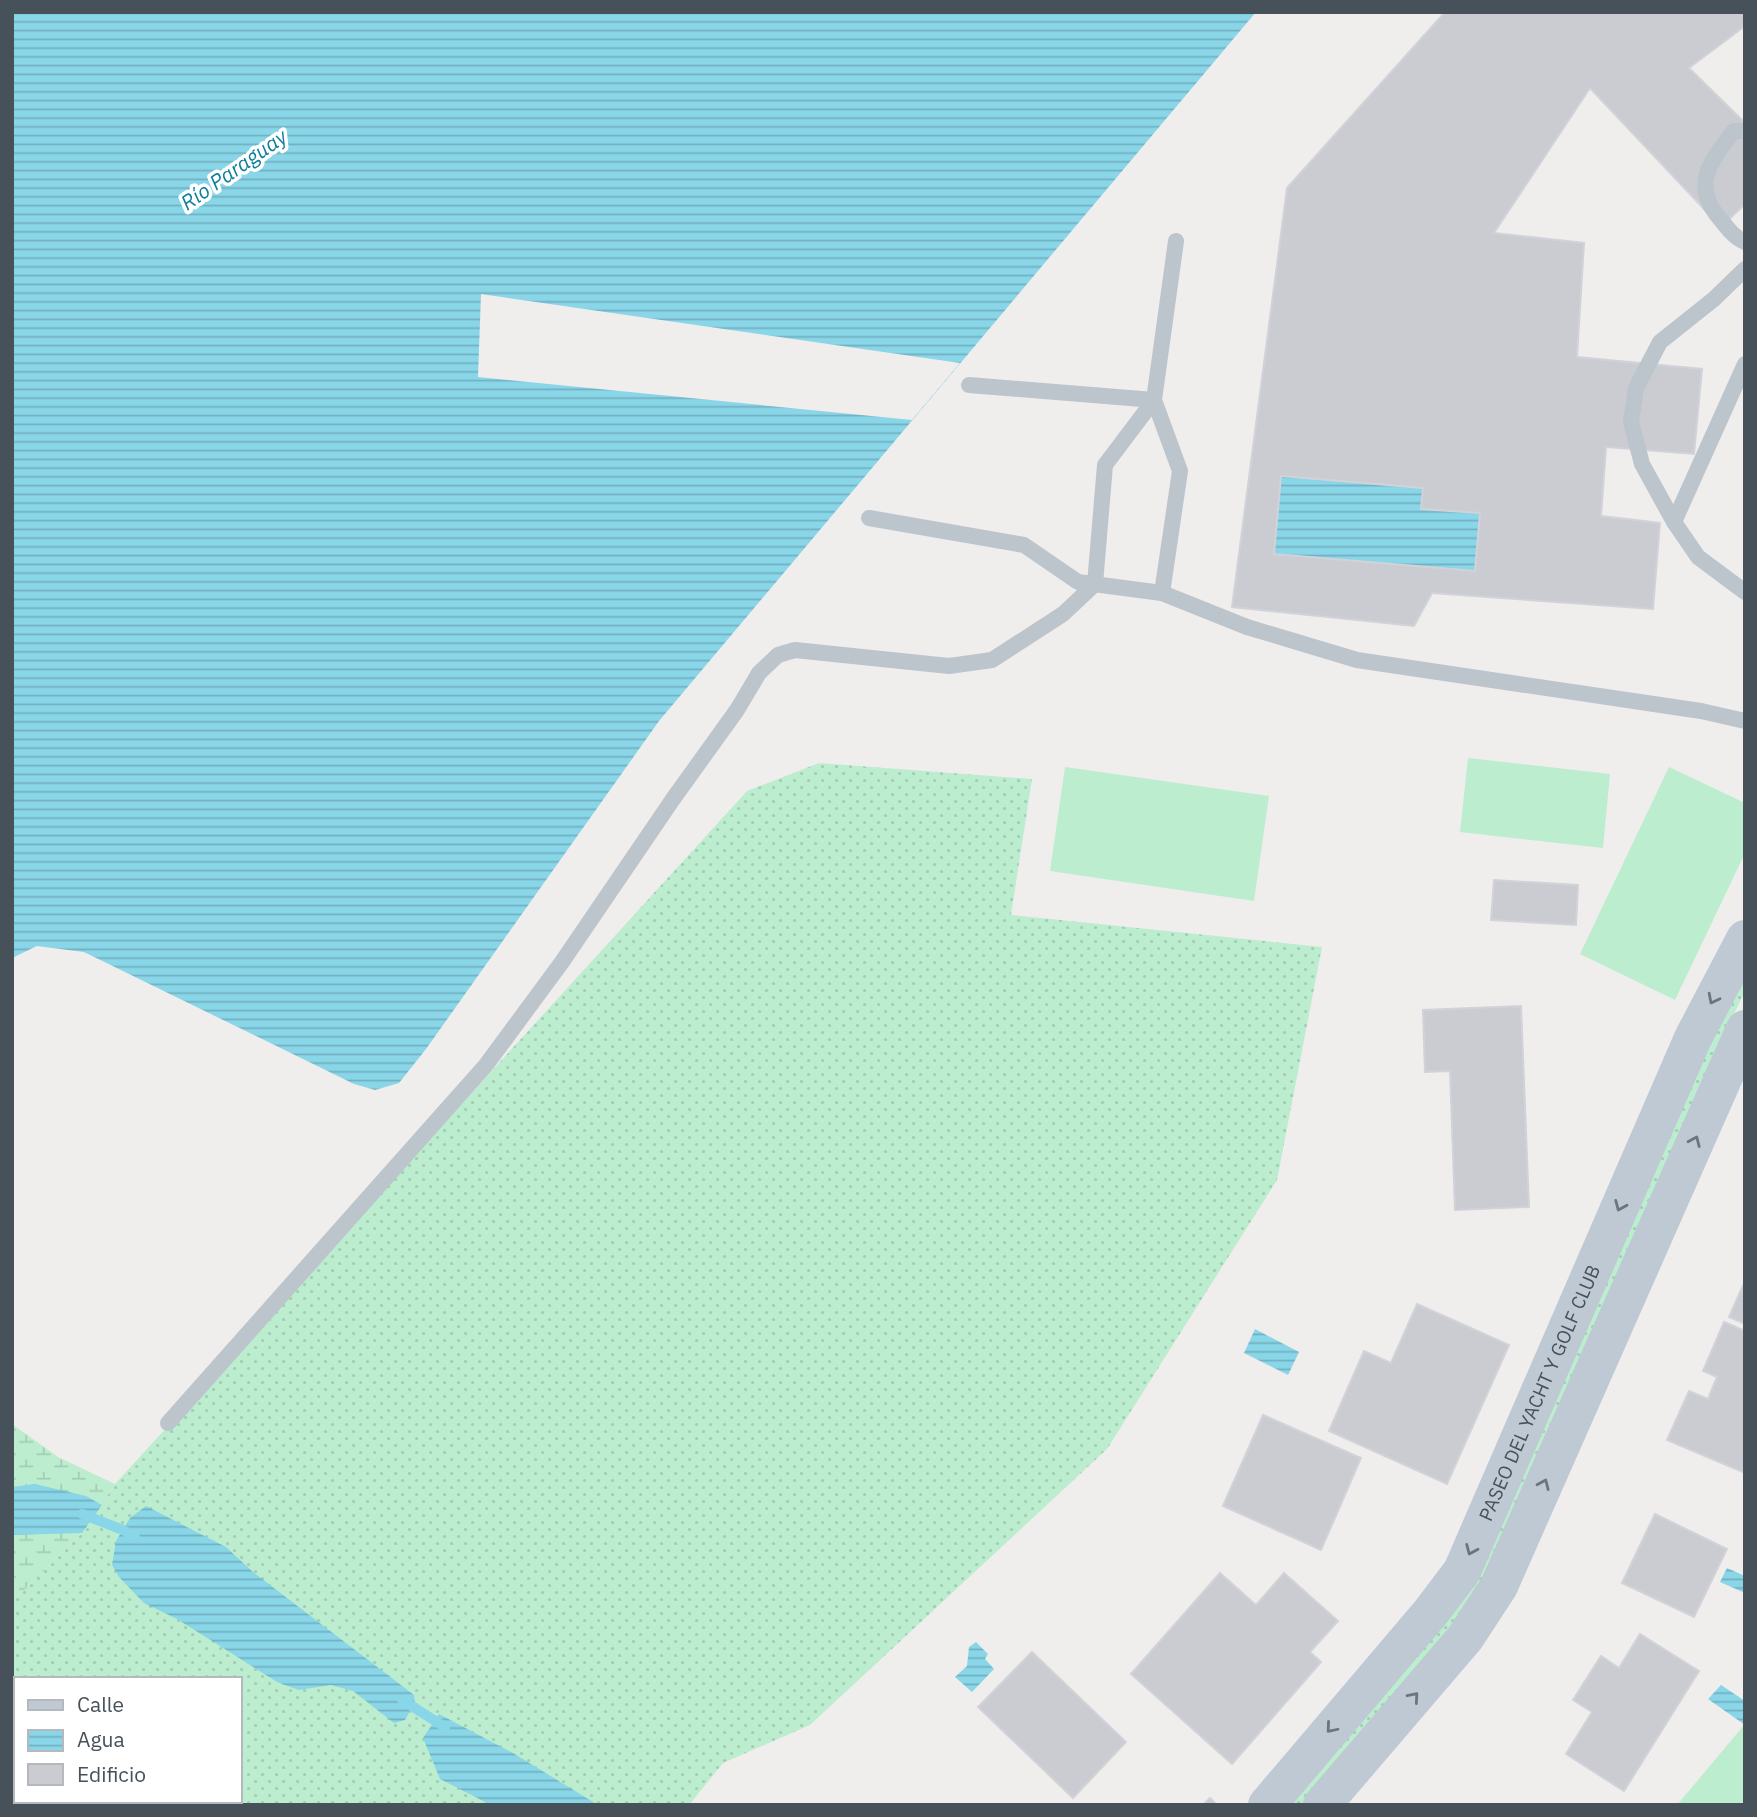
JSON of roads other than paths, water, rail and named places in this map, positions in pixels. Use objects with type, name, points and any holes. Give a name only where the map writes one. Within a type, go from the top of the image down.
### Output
[{"type":"main road","name":"PASEO DEL YACHT Y GOLF CLUB","points":[[1267,1805],[1432,1612],[1462,1571],[1693,1038],[1745,939]]},
{"type":"main road","name":"PASEO DEL YACHT Y GOLF CLUB","points":[[1322,1805],[1465,1638],[1499,1586],[1745,1029]]},
{"type":"lane","points":[[1745,131],[1734,131],[1712,160],[1703,187],[1709,207],[1738,239],[1745,242]]},
{"type":"lane","points":[[1162,593],[1180,471],[1154,400],[1176,240]]},
{"type":"lane","points":[[1745,268],[1714,299],[1660,342],[1636,388],[1631,422],[1642,464],[1674,522],[1698,557],[1745,591]]},
{"type":"lane","points":[[1674,522],[1745,364]]},
{"type":"lane","points":[[969,385],[1154,400]]},
{"type":"lane","points":[[168,1423],[486,1065],[562,962],[760,673],[778,655],[795,650],[949,666],[992,660],[1063,614],[1095,584],[1105,465],[1154,400]]},
{"type":"lane","points":[[869,518],[1024,545],[1079,582],[1162,593],[1247,628],[1357,660],[1701,711],[1745,721]]},
{"type":"water","name":"Río Paraguay","points":[[12,12],[1256,12],[659,721],[399,1083],[375,1090],[354,1084],[84,952],[37,946],[12,958]]},
{"type":"water","points":[[1281,476],[1423,488],[1422,509],[1480,513],[1475,571],[1274,554]]},
{"type":"water","points":[[1255,1329],[1299,1352],[1288,1375],[1244,1353]]},
{"type":"water","points":[[35,1484],[86,1496],[102,1505],[82,1533],[12,1535],[12,1487]]},
{"type":"water","points":[[146,1506],[226,1547],[253,1572],[414,1695],[415,1702],[405,1720],[394,1723],[353,1691],[331,1685],[299,1690],[277,1682],[177,1619],[144,1603],[119,1577],[112,1565],[116,1541],[130,1518]]},
{"type":"water","points":[[1727,1568],[1745,1576],[1745,1593],[1720,1582]]},
{"type":"water","points":[[976,1642],[988,1654],[985,1659],[994,1669],[972,1692],[955,1677],[967,1666],[969,1647]]},
{"type":"water","points":[[1721,1685],[1745,1701],[1745,1725],[1708,1699]]},
{"type":"water","points":[[439,1714],[513,1753],[598,1805],[491,1805],[440,1779],[423,1738]]},
{"type":"waterway","points":[[82,1514],[135,1537]]},
{"type":"waterway","points":[[402,1700],[445,1727]]}]
